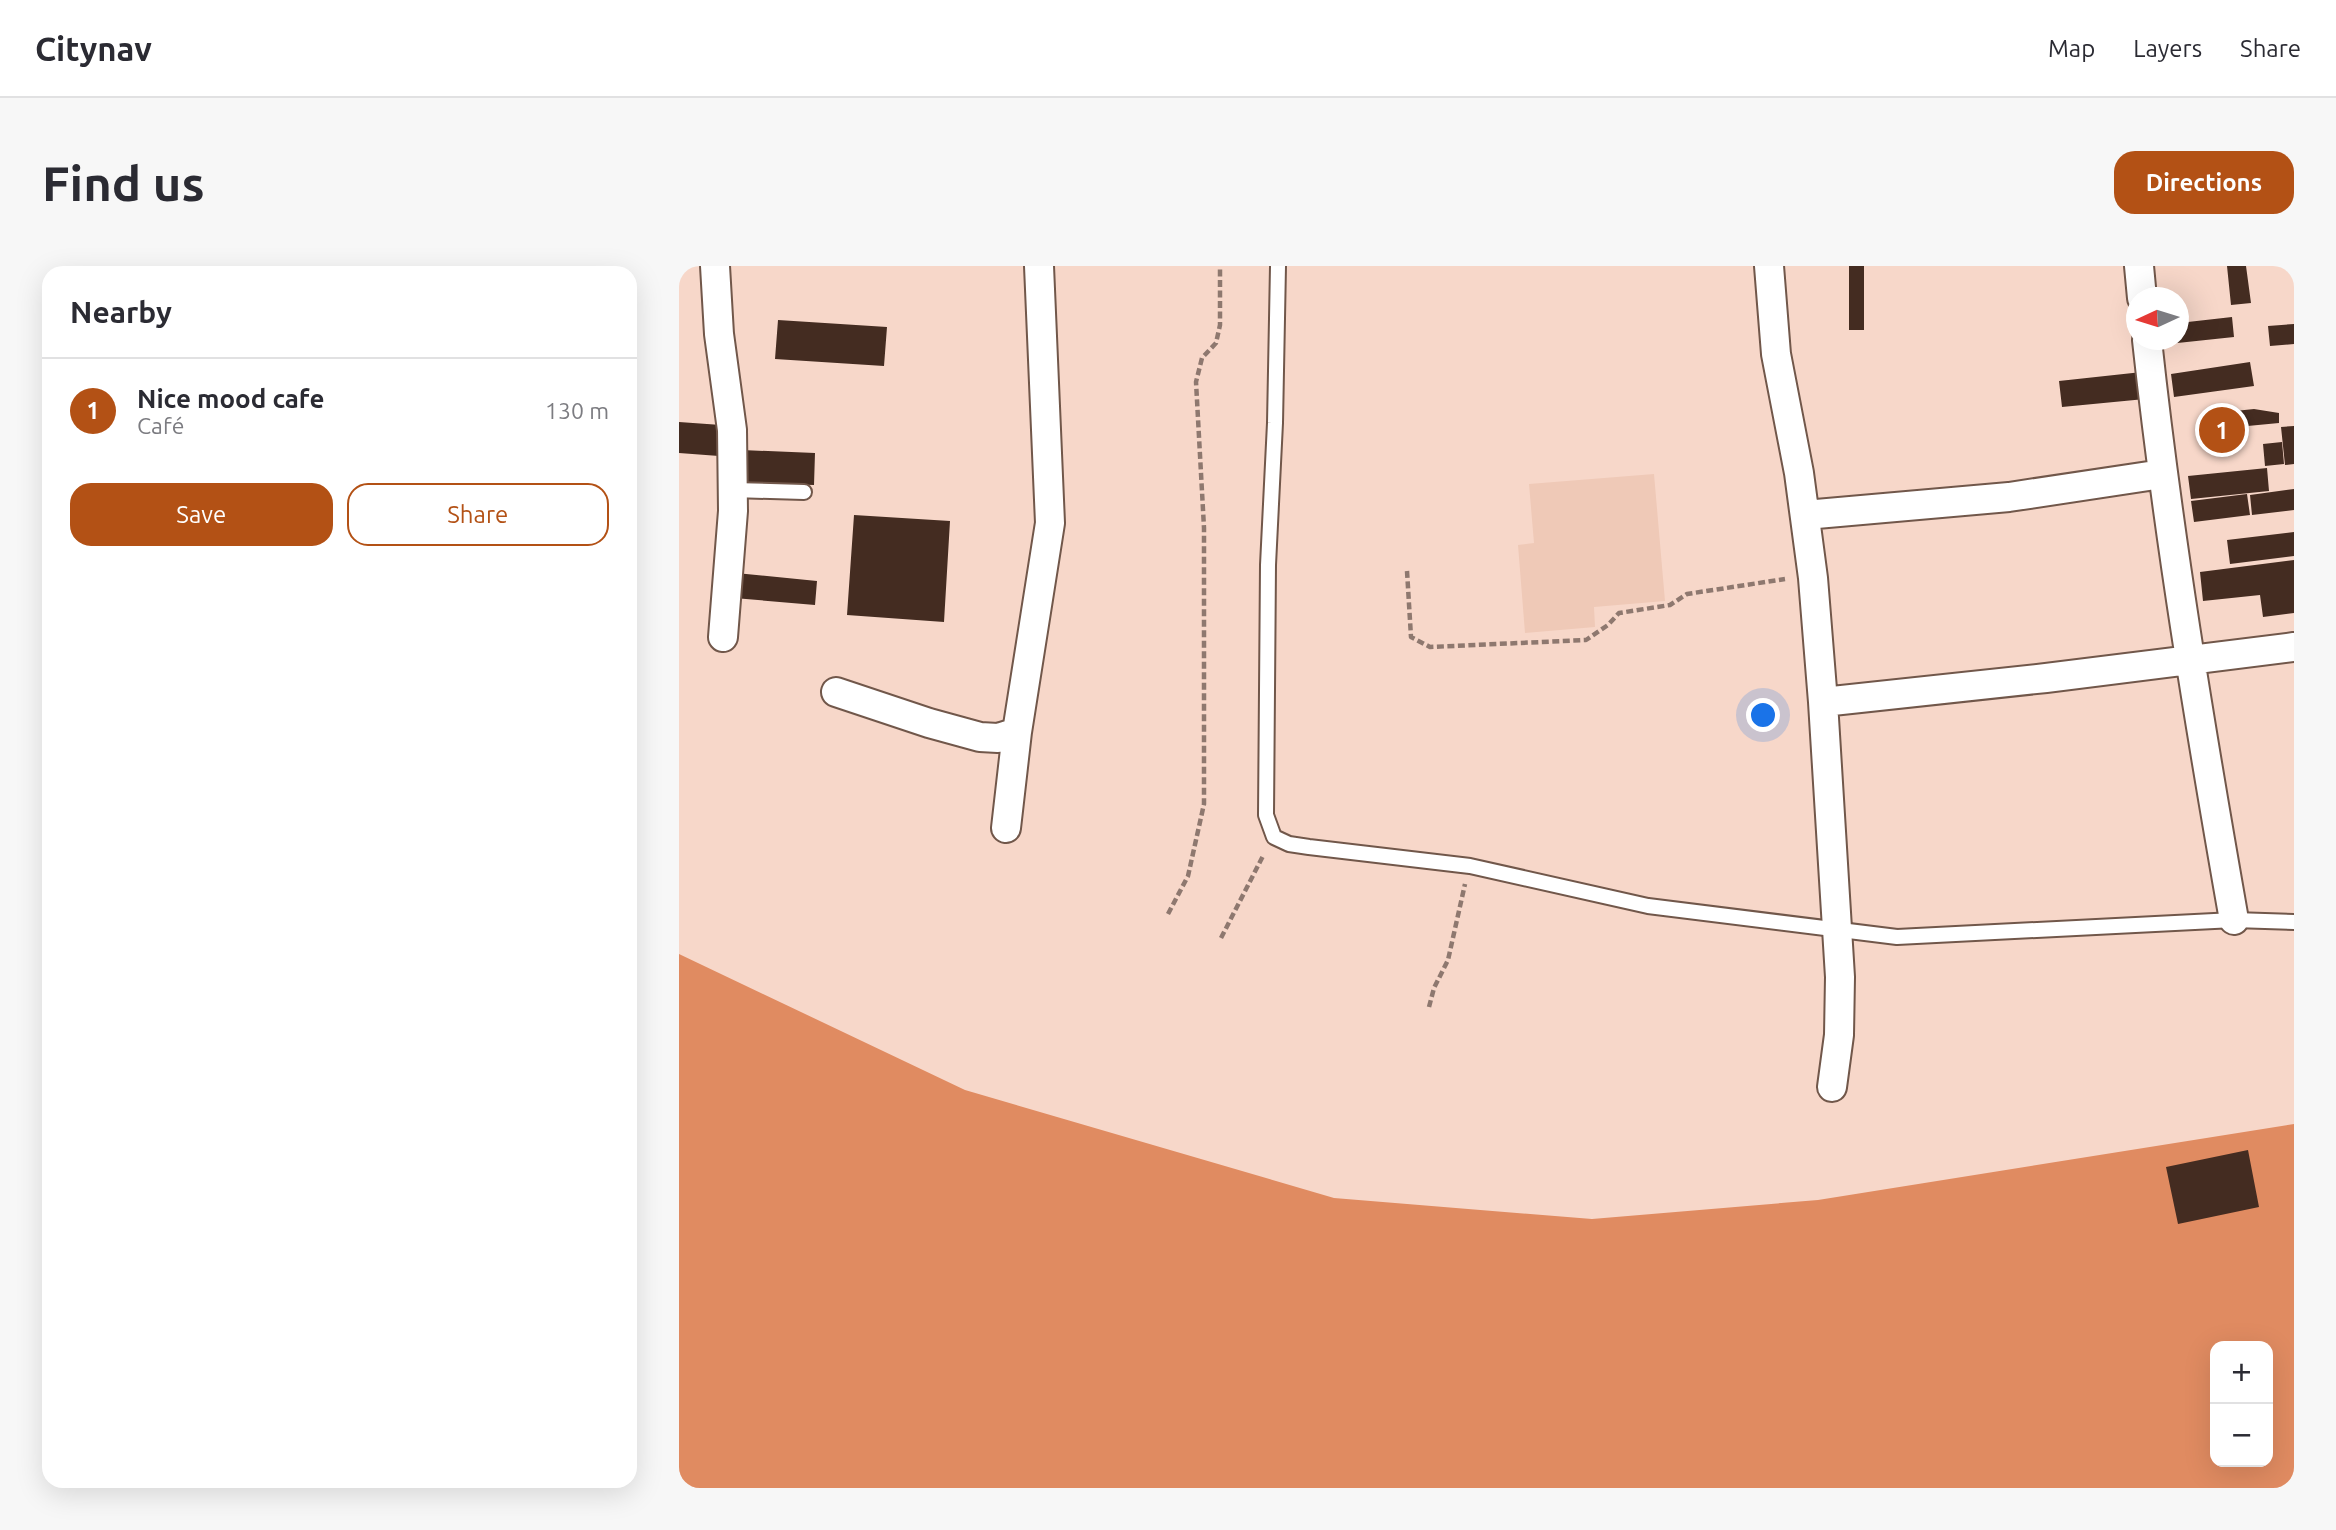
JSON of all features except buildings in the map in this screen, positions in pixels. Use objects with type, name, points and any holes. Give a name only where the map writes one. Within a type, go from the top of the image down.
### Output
[{"type":"street","points":[[715,266],[719,334],[732,430],[733,511],[723,637]]},
{"type":"street","points":[[1006,828],[1017,732],[1050,523],[1039,266]]},
{"type":"street","points":[[1769,266],[1776,354],[1805,515],[1813,578],[1823,702],[1840,977],[1832,1087]]},
{"type":"street","points":[[2139,266],[2141,287]]},
{"type":"street","points":[[2148,350],[2162,474],[2189,660],[2234,920]]},
{"type":"street","points":[[1805,515],[2009,497],[2162,474]]},
{"type":"street","points":[[1823,702],[2294,647]]},
{"type":"street","points":[[836,692],[981,737],[998,738],[1017,732]]},
{"type":"lane","points":[[1278,266],[1275,423],[1268,565],[1266,815],[1274,837],[1299,846],[1470,866],[1648,906],[1897,937],[2234,920],[2294,922]]},
{"type":"lane","points":[[733,491],[804,492]]},
{"type":"path","points":[[1168,914],[1188,876],[1204,804],[1204,528],[1196,382],[1202,358],[1216,343],[1220,325],[1220,266]]},
{"type":"path","points":[[1407,571],[1411,637],[1430,647],[1586,640],[1608,625],[1619,613],[1670,605],[1687,594],[1793,578],[1813,578]]},
{"type":"path","points":[[1221,938],[1274,837]]},
{"type":"path","points":[[1429,1007],[1434,988],[1448,960],[1470,866]]},
{"type":"shaded area","points":[[1654,474],[1665,601],[1594,607],[1595,627],[1525,633],[1518,545],[1534,543],[1529,484]]},
{"type":"shaded area","points":[[679,954],[965,1090],[1334,1198],[1592,1219],[1818,1200],[2294,1124],[2294,1488],[679,1488]]},
{"type":"place","name":"Nice mood cafe","points":[[2222,430]]}]
